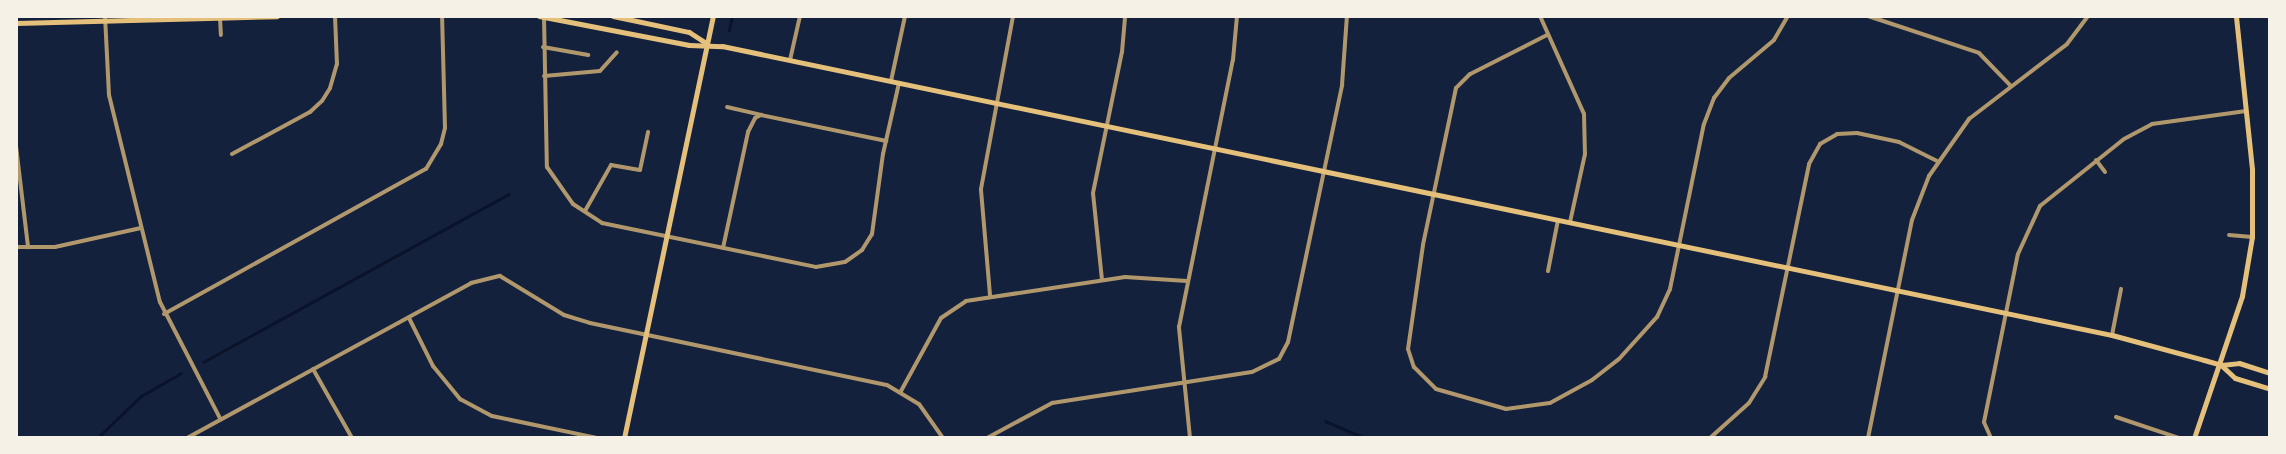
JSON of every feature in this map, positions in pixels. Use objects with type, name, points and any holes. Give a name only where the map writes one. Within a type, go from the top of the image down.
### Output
[{"type":"main road","points":[[16,23],[277,16]]},
{"type":"main road","points":[[539,16],[689,45],[707,44],[790,60],[2112,335],[2221,366],[2235,378],[2270,389]]},
{"type":"main road","points":[[613,16],[689,32],[707,44]]},
{"type":"main road","points":[[624,438],[713,16]]},
{"type":"main road","points":[[2194,438],[2221,366],[2242,296],[2252,237],[2252,169],[2236,16]]},
{"type":"main road","points":[[2221,366],[2240,363],[2270,373]]},
{"type":"street","points":[[232,154],[310,112],[326,94],[337,64],[335,16]]},
{"type":"street","points":[[164,314],[426,169],[441,144],[445,128],[442,16]]},
{"type":"street","points":[[790,60],[800,16]]},
{"type":"street","points":[[891,81],[905,16]]},
{"type":"street","points":[[990,295],[981,206],[996,103],[1013,16]]},
{"type":"street","points":[[1102,280],[1093,193],[1122,52],[1125,16]]},
{"type":"street","points":[[1190,438],[1178,338],[1187,281],[1233,60],[1237,16]]},
{"type":"street","points":[[987,438],[1052,403],[1262,369],[1284,352],[1344,71],[1347,16]]},
{"type":"street","points":[[1540,16],[1579,100],[1586,127],[1585,154],[1570,222]]},
{"type":"street","points":[[1547,35],[1470,74],[1456,88],[1433,194],[1408,349],[1420,375],[1436,388],[1495,407],[1529,408],[1562,397],[1610,367],[1658,317],[1670,289],[1704,124],[1714,98],[1730,78],[1774,40],[1788,16]]},
{"type":"street","points":[[1868,16],[1979,53],[2010,85]]},
{"type":"street","points":[[1868,438],[1912,220],[1937,161],[1969,118],[2067,44],[2088,16]]},
{"type":"street","points":[[544,17],[547,167],[562,193],[602,223],[816,267],[836,265],[854,257],[872,234],[886,141],[898,83]]},
{"type":"street","points":[[220,18],[221,34]]},
{"type":"street","points":[[105,19],[109,95],[164,314],[220,418]]},
{"type":"street","points":[[543,47],[588,55]]},
{"type":"street","points":[[544,76],[600,71],[617,52]]},
{"type":"street","points":[[727,107],[886,141]]},
{"type":"street","points":[[1991,438],[1984,422],[2018,254],[2029,223],[2051,195],[2096,159],[2152,124],[2246,111]]},
{"type":"street","points":[[723,248],[748,132],[761,115]]},
{"type":"street","points":[[585,212],[611,165],[640,171],[648,132]]},
{"type":"street","points":[[1710,438],[1741,411],[1761,387],[1809,164],[1820,144],[1837,134],[1857,132],[1899,142],[1937,161]]},
{"type":"street","points":[[16,146],[28,248]]},
{"type":"street","points":[[2096,159],[2105,172]]},
{"type":"street","points":[[1548,271],[1558,220]]},
{"type":"street","points":[[16,247],[28,248],[82,242],[141,228]]},
{"type":"street","points":[[2229,235],[2252,237]]},
{"type":"street","points":[[187,438],[471,283],[500,276],[564,315],[876,382],[901,390],[925,411],[944,438]]},
{"type":"street","points":[[901,390],[941,318],[956,305],[990,295],[1102,280],[1146,276],[1187,281]]},
{"type":"street","points":[[2112,335],[2121,289]]},
{"type":"street","points":[[409,318],[433,366],[460,399],[492,416],[597,438]]},
{"type":"street","points":[[313,369],[352,438]]},
{"type":"street","points":[[2116,417],[2179,438]]},
{"type":"waterway","points":[[729,30],[732,16]]},
{"type":"waterway","points":[[203,362],[509,194]]},
{"type":"waterway","points":[[97,438],[141,396],[181,373]]},
{"type":"waterway","points":[[1325,421],[1365,438]]}]
